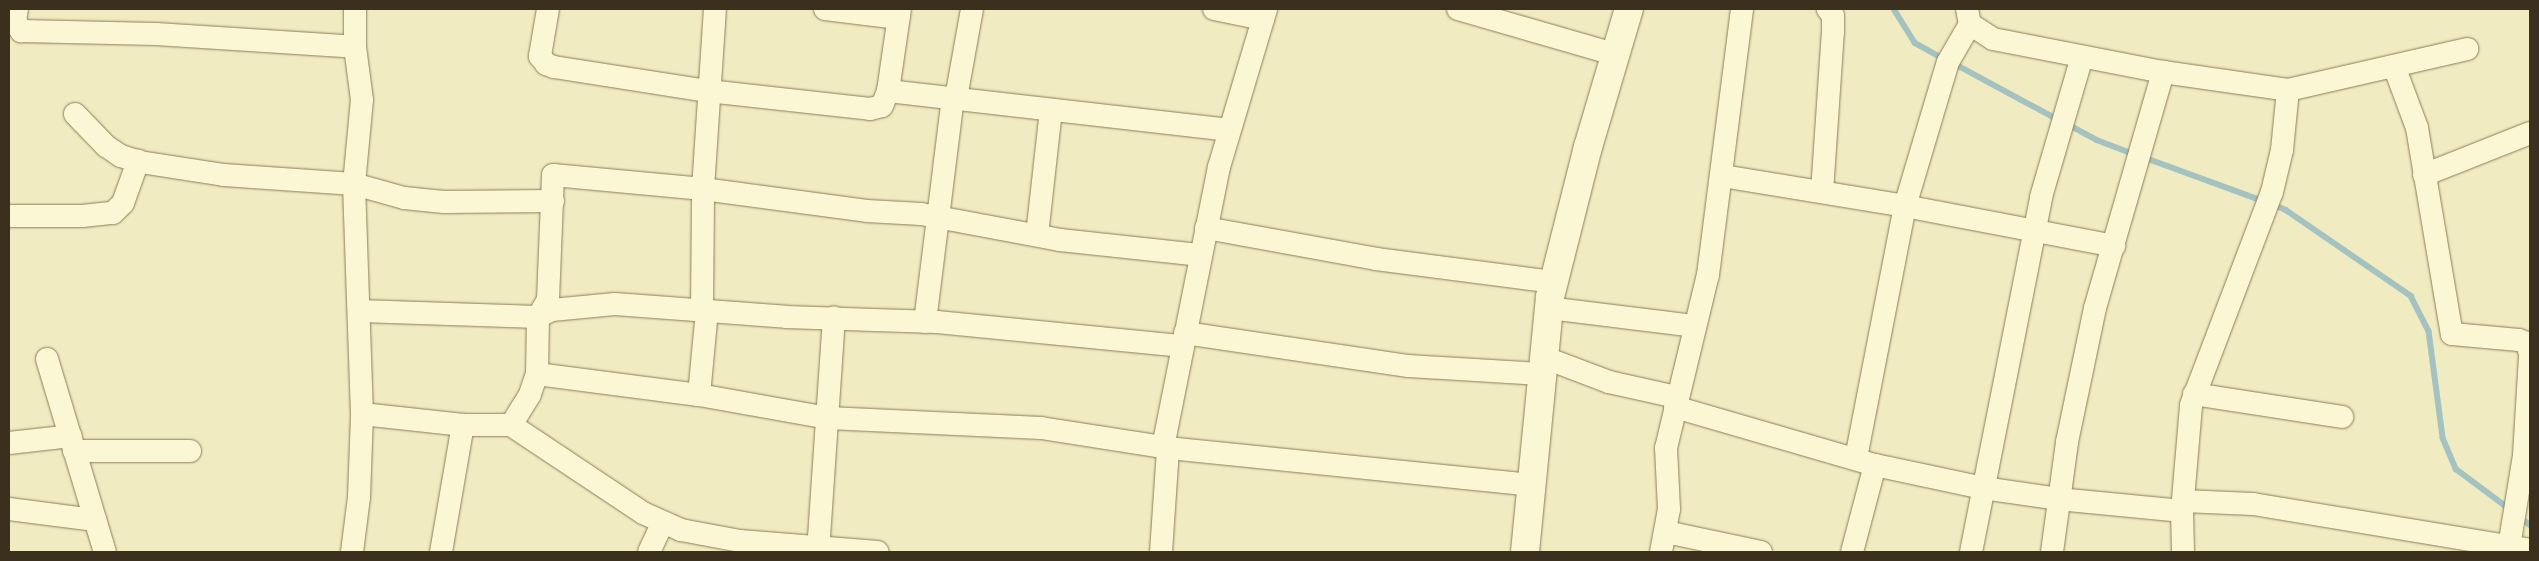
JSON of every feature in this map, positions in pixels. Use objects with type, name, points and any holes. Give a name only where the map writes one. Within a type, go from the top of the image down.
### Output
[{"type":"street","points":[[17,9],[15,20],[21,31],[156,34],[355,47]]},
{"type":"street","points":[[352,552],[359,497],[362,414],[360,311],[354,184],[362,100],[355,47],[355,9]]},
{"type":"street","points":[[548,9],[540,51],[546,64],[708,91],[870,109],[882,106],[888,91],[899,13],[825,9]]},
{"type":"street","points":[[699,395],[705,310],[703,189],[708,91],[715,9]]},
{"type":"street","points":[[925,322],[954,98],[972,9]]},
{"type":"street","points":[[1161,552],[1166,448],[1184,340],[1228,130],[1264,14],[1214,9]]},
{"type":"street","points":[[1458,9],[1617,55]]},
{"type":"street","points":[[1525,552],[1548,308],[1553,282],[1588,147],[1630,9]]},
{"type":"street","points":[[1742,9],[1708,275],[1666,448],[1670,509],[1663,542],[1762,552]]},
{"type":"street","points":[[1822,192],[1833,32],[1833,16],[1828,9]]},
{"type":"street","points":[[1852,552],[1905,206],[1950,57],[1968,16],[1993,39],[2163,72],[2288,90],[2466,49]]},
{"type":"street","points":[[1971,552],[2041,197],[2082,57]]},
{"type":"street","points":[[360,311],[538,317],[552,310],[615,304],[925,322],[1184,340],[1409,366],[1542,366],[1609,382],[1865,461],[1984,488],[2058,499],[2182,506],[2253,504],[2520,548],[2514,518],[2530,356],[2527,343],[2519,340],[2452,334],[2416,128],[2394,66]]},
{"type":"street","points":[[2052,552],[2058,499],[2095,308],[2142,154],[2163,72]]},
{"type":"street","points":[[2182,552],[2182,506],[2194,394],[2270,198],[2282,150],[2288,90]]},
{"type":"street","points":[[888,91],[1051,111],[1148,118],[1228,130]]},
{"type":"street","points":[[1037,236],[1051,111]]},
{"type":"street","points":[[75,114],[106,146],[138,161],[224,175],[354,184],[404,198],[444,202],[553,201]]},
{"type":"street","points":[[2424,175],[2530,133]]},
{"type":"street","points":[[9,216],[82,216],[113,212],[126,197],[138,161]]},
{"type":"street","points":[[511,425],[530,394],[537,374],[538,317],[548,300],[553,175],[703,189],[867,211],[938,216],[1037,236],[1201,254]]},
{"type":"street","points":[[1722,176],[1905,206],[2114,246]]},
{"type":"street","points":[[1206,228],[1376,259],[1553,282]]},
{"type":"street","points":[[1548,308],[1695,326]]},
{"type":"street","points":[[818,550],[834,318]]},
{"type":"street","points":[[47,359],[105,552]]},
{"type":"street","points":[[537,374],[699,395],[828,418],[1041,428],[1166,448],[1530,485]]},
{"type":"street","points":[[2194,394],[2342,417]]},
{"type":"street","points":[[362,414],[463,424],[511,425],[662,524],[739,546],[878,552]]},
{"type":"street","points":[[442,552],[463,424]]},
{"type":"street","points":[[9,443],[73,443],[190,451]]},
{"type":"street","points":[[9,509],[95,520]]},
{"type":"street","points":[[649,552],[662,524]]},
{"type":"waterway","points":[[1894,9],[1915,43],[1944,59]]},
{"type":"waterway","points":[[1953,63],[2059,120]]},
{"type":"waterway","points":[[2067,124],[2097,140],[2134,154]]},
{"type":"waterway","points":[[2143,157],[2263,201]]},
{"type":"waterway","points":[[2272,204],[2286,210],[2411,296],[2429,331],[2443,438],[2456,469],[2511,510]]},
{"type":"waterway","points":[[2520,517],[2530,525]]}]
